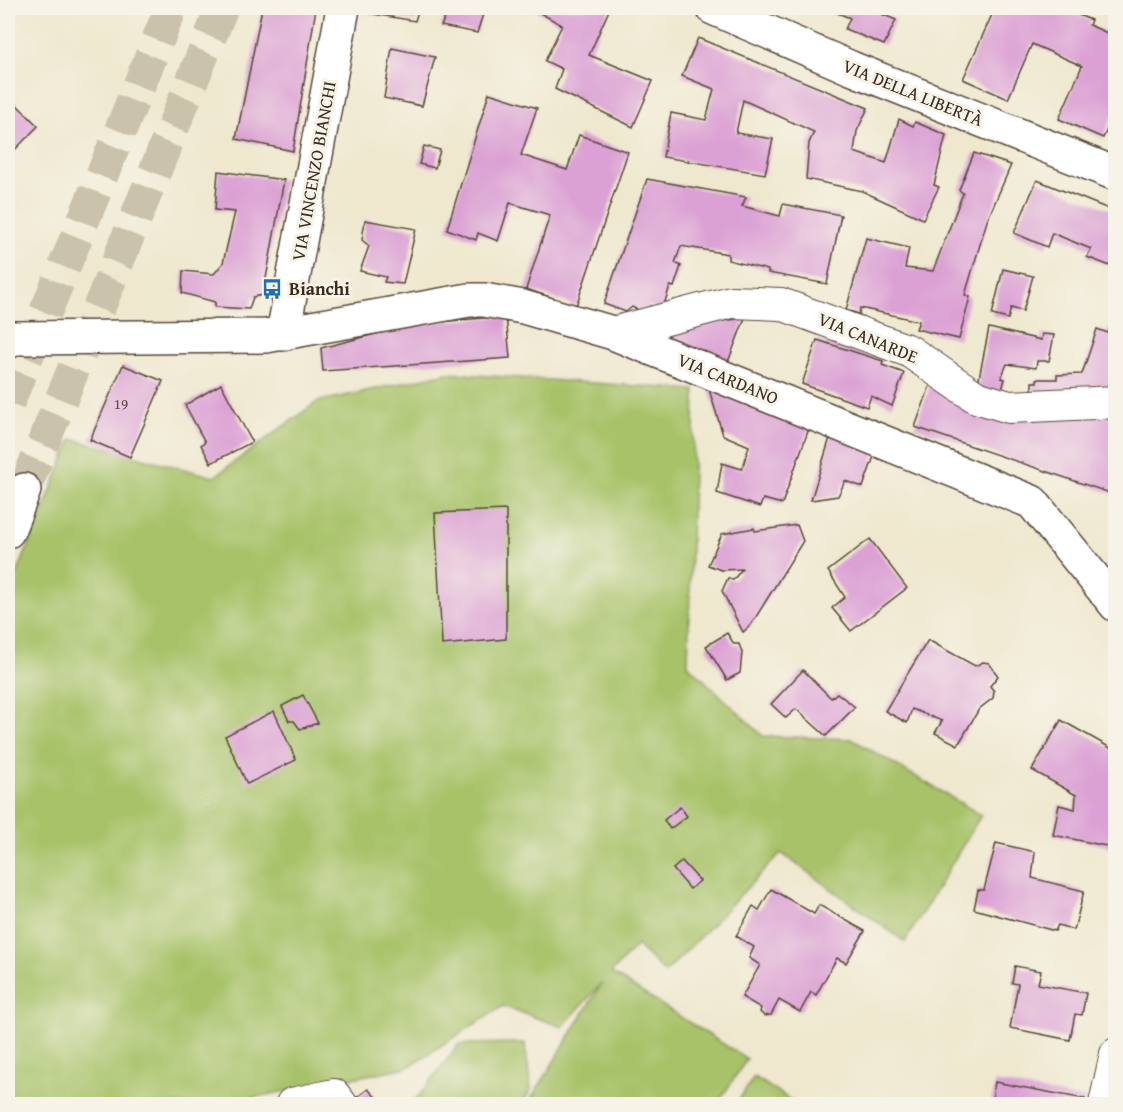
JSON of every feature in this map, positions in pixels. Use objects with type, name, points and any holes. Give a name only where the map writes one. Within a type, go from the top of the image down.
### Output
[{"type":"main road","name":"VIA VINCENZO BIANCHI","points":[[283,334],[343,8]]},
{"type":"main road","name":"VIA DELLA LIBERTÀ","points":[[713,8],[851,68],[1116,174]]},
{"type":"main road","name":"VIA CARDANO","points":[[10,338],[243,337],[283,334],[477,300],[523,307],[613,333],[1032,502],[1116,605]]},
{"type":"main road","points":[[8,531],[24,490]]},
{"type":"street","name":"VIA CANARDE","points":[[613,333],[731,302],[781,304],[909,351],[975,397],[1009,407],[1116,402]]},
{"type":"street","points":[[1105,1104],[1116,1054]]},
{"type":"street","points":[[292,1104],[334,1095],[341,1104]]},
{"type":"green space","points":[[447,373],[695,390],[688,665],[763,736],[852,739],[981,815],[905,942],[781,853],[665,973],[637,945],[611,973],[747,1059],[717,1104],[528,1104],[602,983],[562,1027],[503,1006],[408,1067],[221,1104],[8,1104],[8,596],[72,439],[214,477],[317,402]]},
{"type":"green space","points":[[525,1043],[531,1089],[522,1104],[413,1104],[459,1044]]},
{"type":"green space","points":[[754,1077],[797,1104],[736,1104]]},
{"type":"building","points":[[262,8],[316,8],[293,151],[236,139]]},
{"type":"building","points":[[356,8],[419,8],[415,21],[355,11]]},
{"type":"building","points":[[449,8],[485,8],[477,33],[441,26]]},
{"type":"building","points":[[515,8],[530,8],[526,13]]},
{"type":"building","points":[[531,8],[610,8],[589,55],[653,81],[633,127],[555,89],[562,69],[545,61],[562,25]]},
{"type":"building","points":[[825,8],[867,8],[896,20],[884,45],[845,29],[850,18]]},
{"type":"building","points":[[995,8],[1047,8],[1058,12],[1061,8],[1091,20],[1089,25],[1112,35],[1116,27],[1116,110],[1103,138],[1059,119],[1082,66],[1032,44],[1008,99],[963,79]]},
{"type":"building","points":[[698,38],[868,108],[857,131],[854,152],[886,163],[899,119],[913,126],[915,122],[946,135],[934,185],[939,187],[923,219],[862,191],[806,179],[809,143],[814,132],[743,100],[736,133],[773,139],[765,174],[663,157],[671,113],[706,120],[714,89],[682,76]]},
{"type":"building","points":[[392,48],[435,57],[422,106],[384,98]]},
{"type":"building","points":[[489,93],[537,108],[521,155],[567,170],[579,135],[628,152],[576,306],[526,289],[550,215],[510,203],[498,241],[478,233],[476,240],[447,229]]},
{"type":"building","points":[[8,96],[38,126],[8,157]]},
{"type":"building","points":[[424,146],[440,150],[435,168],[419,164]]},
{"type":"building","points":[[974,153],[1011,165],[987,221],[965,295],[970,297],[959,339],[916,329],[919,321],[860,308],[859,314],[846,310],[866,238],[909,248],[905,268],[933,271],[963,193],[959,190]]},
{"type":"building","points":[[218,171],[284,180],[263,295],[253,297],[249,309],[215,307],[215,302],[182,293],[183,271],[214,274],[223,263],[235,212],[215,210]]},
{"type":"building","points":[[647,179],[746,197],[742,206],[780,216],[783,204],[841,215],[827,284],[768,273],[768,270],[728,260],[728,254],[681,246],[675,263],[681,266],[674,287],[670,286],[662,311],[650,306],[644,312],[632,307],[626,312],[604,304]]},
{"type":"building","points":[[1037,180],[1116,212],[1116,254],[1110,266],[1087,257],[1091,249],[1052,233],[1047,247],[1014,233]]},
{"type":"building","points":[[365,220],[416,229],[403,284],[384,282],[386,277],[360,271],[369,246],[362,240]]},
{"type":"building","points":[[1003,269],[1033,276],[1023,311],[1011,308],[1008,319],[992,315]]},
{"type":"building","points":[[1115,311],[1116,395],[1032,397],[1032,382],[1037,382],[1037,379],[1057,379],[1057,375],[1082,374],[1097,329],[1108,333]]},
{"type":"building","points":[[506,316],[510,358],[323,371],[321,348],[415,324]]},
{"type":"building","points":[[745,318],[726,367],[662,346],[667,328]]},
{"type":"building","points":[[989,328],[1041,340],[1042,334],[1054,335],[1049,361],[1037,361],[1036,368],[1007,364],[1001,378],[1005,379],[1000,397],[977,388]]},
{"type":"building","points":[[817,340],[883,361],[882,365],[904,373],[892,406],[871,396],[867,407],[802,384]]},
{"type":"building","points":[[123,365],[163,381],[130,457],[90,440]]},
{"type":"building","points":[[707,383],[812,420],[782,504],[763,499],[760,507],[717,493],[722,463],[742,469],[749,446],[723,435]]},
{"type":"building","points":[[931,383],[1116,413],[1116,495],[915,427]]},
{"type":"building","points":[[221,384],[252,442],[211,463],[201,445],[205,442],[185,405]]},
{"type":"building","points":[[832,431],[877,448],[863,487],[845,481],[838,496],[811,500]]},
{"type":"building","points":[[506,510],[506,639],[442,645],[435,513]]},
{"type":"building","points":[[797,525],[803,541],[751,625],[743,632],[722,591],[728,578],[733,580],[742,569],[721,570],[708,565],[722,534],[754,528],[755,531]]},
{"type":"building","points":[[870,539],[907,588],[851,631],[832,608],[845,597],[828,571]]},
{"type":"building","points":[[727,633],[734,644],[739,644],[742,652],[740,673],[727,680],[706,646]]},
{"type":"building","points":[[928,640],[975,666],[983,662],[989,663],[998,676],[990,686],[994,691],[993,698],[979,709],[958,745],[935,733],[942,721],[912,709],[907,723],[885,711]]},
{"type":"building","points":[[803,670],[831,698],[837,693],[855,707],[826,736],[796,709],[786,718],[771,704]]},
{"type":"building","points":[[303,695],[318,723],[300,729],[294,721],[289,721],[282,706]]},
{"type":"building","points":[[274,711],[296,760],[247,784],[225,736]]},
{"type":"building","points":[[1061,720],[1116,751],[1116,848],[1053,835],[1059,805],[1075,809],[1076,795],[1032,770]]},
{"type":"building","points":[[680,807],[687,816],[670,829],[664,820]]},
{"type":"building","points":[[996,843],[1035,852],[1032,878],[1084,891],[1074,930],[1058,925],[1055,931],[974,909],[978,890],[984,890]]},
{"type":"building","points":[[682,861],[700,881],[690,889],[673,869]]},
{"type":"building","points":[[771,889],[814,914],[819,905],[865,931],[846,963],[837,958],[816,995],[811,992],[800,1012],[779,1000],[771,1015],[764,1016],[760,1012],[761,1008],[742,997],[760,965],[749,958],[754,947],[736,936],[753,906],[759,910]]},
{"type":"building","points":[[1015,966],[1041,971],[1038,984],[1086,993],[1082,1015],[1075,1014],[1070,1040],[1010,1028],[1018,984],[1012,983]]},
{"type":"building","points":[[995,1082],[1085,1099],[1084,1104],[991,1104]]},
{"type":"building","points":[[368,1089],[382,1104],[361,1104],[356,1098]]},
{"type":"tunnel","points":[[8,403],[171,8]]},
{"type":"tunnel","points":[[24,490],[222,8]]},
{"type":"place","name":"Bianchi","points":[[272,289]]}]
